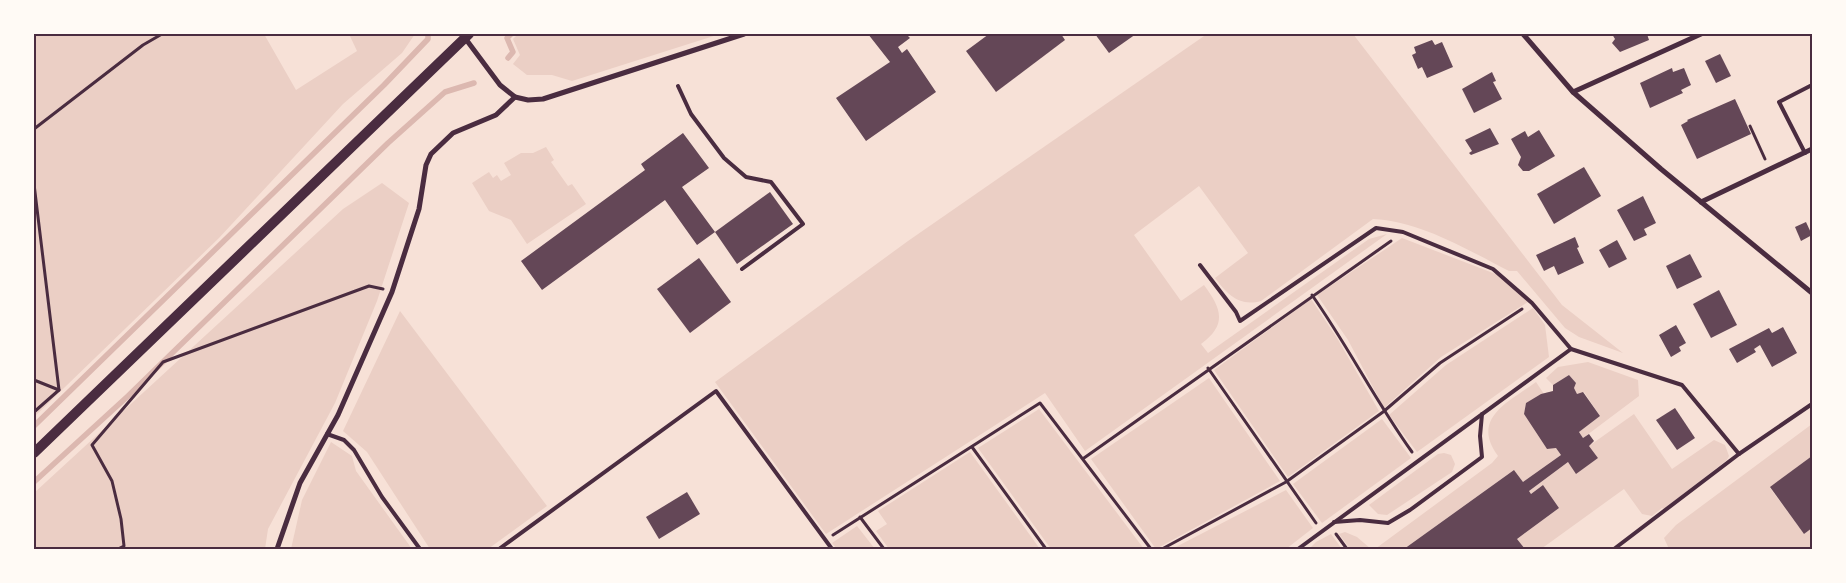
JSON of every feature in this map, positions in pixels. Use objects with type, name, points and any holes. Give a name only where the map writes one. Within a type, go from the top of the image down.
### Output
[{"type":"main road","points":[[34,453],[465,35]]},
{"type":"street","points":[[465,35],[500,85],[515,97],[528,100],[543,99],[744,34]]},
{"type":"street","points":[[1523,34],[1573,92],[1661,169],[1812,293]]},
{"type":"street","points":[[1573,92],[1701,34]]},
{"type":"street","points":[[277,549],[300,483],[327,434],[366,354],[392,292],[419,209],[426,165],[430,154],[453,133],[496,115],[515,97]]},
{"type":"street","points":[[1701,202],[1812,149]]},
{"type":"lane","points":[[1805,153],[1779,102],[1812,85]]},
{"type":"lane","points":[[678,86],[691,114],[724,158],[746,177],[761,179],[777,187],[804,224],[742,269]]},
{"type":"lane","points":[[1200,265],[1236,312],[1240,321],[1376,228],[1404,232],[1494,269],[1532,303],[1571,349],[1682,385],[1739,454]]},
{"type":"lane","points":[[1298,549],[1571,349]]},
{"type":"lane","points":[[499,549],[716,392],[832,549]]},
{"type":"lane","points":[[1614,549],[1739,454],[1812,404]]},
{"type":"lane","points":[[1334,522],[1360,520],[1388,523],[1410,510],[1482,457],[1480,436],[1482,414]]},
{"type":"lane","points":[[327,434],[344,440],[354,450],[382,497],[420,549]]},
{"type":"path","points":[[34,129],[143,45],[162,34]]},
{"type":"path","points":[[1750,126],[1770,169]]},
{"type":"path","points":[[34,184],[59,390]]},
{"type":"path","points":[[1084,458],[1208,368],[1404,232]]},
{"type":"path","points":[[118,549],[124,546],[121,519],[112,481],[92,445],[163,362],[369,286],[392,292]]},
{"type":"path","points":[[1312,295],[1340,336],[1384,412],[1418,460]]},
{"type":"path","points":[[1162,549],[1286,482],[1384,412],[1440,363],[1532,303]]},
{"type":"path","points":[[1208,368],[1322,531]]},
{"type":"path","points":[[34,380],[59,390]]},
{"type":"path","points":[[34,412],[59,390]]},
{"type":"path","points":[[825,540],[1040,403],[1084,458],[1151,549]]},
{"type":"path","points":[[972,447],[1046,549]]},
{"type":"path","points":[[860,518],[884,549]]},
{"type":"path","points":[[1330,526],[1347,549]]},
{"type":"shaded area","points":[[34,34],[264,34],[296,90],[357,51],[349,34],[415,34],[402,53],[343,104],[219,238],[34,417]]},
{"type":"shaded area","points":[[518,34],[720,34],[572,81],[552,75],[527,75],[513,64],[520,55],[513,39]]},
{"type":"shaded area","points":[[1207,34],[1353,34],[1562,305],[1623,353],[1579,337],[1565,328],[1517,271],[1509,271],[1426,231],[1391,221],[1373,219],[1261,301],[1240,301],[1229,294],[1215,278],[1248,253],[1199,186],[1134,235],[1181,301],[1204,285],[1210,293],[1218,309],[1219,316],[1215,330],[1201,344],[1208,353],[1369,239],[1387,234],[1085,451],[1045,393],[826,534],[715,382],[908,241]]},
{"type":"shaded area","points":[[546,147],[554,160],[551,162],[568,186],[572,184],[586,204],[527,244],[511,220],[489,211],[472,183],[489,172],[493,178],[497,175],[501,181],[511,175],[504,163],[521,153],[533,153]]},
{"type":"shaded area","points":[[382,183],[409,203],[377,301],[335,403],[268,529],[265,549],[34,549],[34,493],[343,209]]},
{"type":"shaded area","points":[[1402,238],[1506,278],[1528,302],[1441,357],[1384,408],[1348,340],[1317,295]]},
{"type":"shaded area","points":[[1311,299],[1337,338],[1379,411],[1288,477],[1214,370]]},
{"type":"shaded area","points":[[1533,308],[1545,325],[1549,357],[1417,452],[1389,415],[1446,365]]},
{"type":"shaded area","points":[[400,311],[547,506],[488,549],[430,549],[367,452],[343,431]]},
{"type":"shaded area","points":[[1588,362],[1638,380],[1639,396],[1583,438],[1579,432],[1600,416],[1584,392],[1577,394],[1574,388],[1576,383],[1569,375],[1553,385],[1546,378],[1558,367]]},
{"type":"shaded area","points":[[1209,378],[1280,481],[1156,549],[1091,459]]},
{"type":"shaded area","points":[[1536,382],[1544,394],[1526,403],[1524,414],[1547,449],[1556,448],[1561,455],[1523,482],[1514,470],[1404,549],[1375,549],[1492,463],[1498,456],[1490,443],[1488,431],[1491,421],[1496,412],[1505,404]]},
{"type":"shaded area","points":[[1039,409],[1144,549],[1051,549],[978,448]]},
{"type":"shaded area","points":[[1634,414],[1672,469],[1714,440],[1725,445],[1729,456],[1727,460],[1664,509],[1662,508],[1652,516],[1642,514],[1624,489],[1541,549],[1525,549],[1517,539],[1559,508],[1543,485],[1531,494],[1529,491],[1568,462],[1576,473],[1598,458],[1589,446]]},
{"type":"shaded area","points":[[1382,419],[1411,458],[1322,523],[1293,484]]},
{"type":"shaded area","points":[[1812,424],[1812,456],[1770,488],[1804,534],[1812,528],[1812,549],[1669,549],[1664,538],[1676,525]]},
{"type":"shaded area","points":[[331,442],[352,456],[356,471],[412,549],[291,549],[302,500]]},
{"type":"shaded area","points":[[970,452],[1040,549],[889,549],[876,531],[887,524],[878,511]]},
{"type":"shaded area","points":[[1438,454],[1451,455],[1455,464],[1452,472],[1387,515],[1378,514],[1369,505]]},
{"type":"shaded area","points":[[1286,490],[1313,528],[1286,549],[1172,549]]},
{"type":"shaded area","points":[[857,526],[875,549],[837,549],[832,543]]},
{"type":"shaded area","points":[[1345,532],[1357,537],[1371,549],[1350,549],[1339,534]]},
{"type":"shaded area","points":[[1331,534],[1342,549],[1309,549],[1316,542]]},
{"type":"building","points":[[868,34],[906,34],[910,38],[898,47],[902,53],[907,49],[936,92],[866,141],[836,98],[890,62]]},
{"type":"building","points":[[989,34],[1061,34],[1065,40],[996,92],[966,51]]},
{"type":"building","points":[[1095,34],[1136,34],[1109,53]]},
{"type":"building","points":[[1612,34],[1647,34],[1649,40],[1620,52],[1612,43],[1615,39]]},
{"type":"building","points":[[1432,40],[1435,45],[1442,42],[1453,67],[1427,78],[1422,67],[1418,69],[1412,55],[1416,53],[1414,47]]},
{"type":"building","points":[[1720,54],[1731,76],[1716,83],[1705,61]]},
{"type":"building","points":[[1672,68],[1673,72],[1684,68],[1691,85],[1681,90],[1683,93],[1650,108],[1640,83]]},
{"type":"building","points":[[1492,72],[1496,81],[1493,82],[1502,99],[1474,113],[1462,89]]},
{"type":"building","points":[[1735,99],[1751,134],[1697,159],[1681,125],[1687,120]]},
{"type":"building","points":[[1490,128],[1499,144],[1471,155],[1469,153],[1472,151],[1465,140]]},
{"type":"building","points":[[1539,130],[1555,156],[1529,171],[1523,171],[1518,165],[1521,157],[1511,139],[1525,131],[1528,137]]},
{"type":"building","points":[[683,133],[709,168],[682,187],[715,232],[697,245],[665,200],[542,290],[521,261],[645,170],[641,164]]},
{"type":"building","points":[[1584,167],[1601,196],[1554,224],[1537,194]]},
{"type":"building","points":[[770,192],[793,224],[737,264],[715,232]]},
{"type":"building","points":[[1643,196],[1656,223],[1644,229],[1647,235],[1634,241],[1617,210]]},
{"type":"building","points":[[1806,222],[1812,235],[1801,241],[1795,227]]},
{"type":"building","points":[[1575,237],[1579,247],[1577,248],[1584,263],[1558,275],[1554,266],[1544,271],[1536,255]]},
{"type":"building","points":[[1617,240],[1627,259],[1609,268],[1599,250]]},
{"type":"building","points":[[1690,254],[1702,277],[1677,289],[1666,266]]},
{"type":"building","points":[[699,258],[731,302],[690,333],[657,289]]},
{"type":"building","points":[[1719,290],[1737,325],[1711,338],[1693,304]]},
{"type":"building","points":[[1676,325],[1686,343],[1679,347],[1681,351],[1671,357],[1659,335]]},
{"type":"building","points":[[1783,327],[1797,353],[1772,367],[1760,345],[1754,349],[1756,352],[1737,363],[1729,349],[1769,328],[1772,333]]},
{"type":"building","points":[[1569,375],[1576,383],[1574,388],[1577,394],[1583,392],[1600,416],[1579,432],[1583,438],[1589,434],[1594,441],[1589,446],[1598,458],[1576,474],[1568,462],[1529,491],[1531,494],[1543,485],[1559,508],[1517,539],[1525,549],[1404,549],[1514,470],[1523,482],[1561,455],[1556,448],[1547,449],[1524,414],[1526,403],[1541,394],[1553,391],[1553,385]]},
{"type":"building","points":[[1675,408],[1695,438],[1677,450],[1656,420]]},
{"type":"building","points":[[1812,456],[1812,528],[1804,534],[1770,487]]},
{"type":"building","points":[[687,492],[700,514],[659,539],[646,517]]},
{"type":"waterway","points":[[34,426],[384,85],[428,39],[428,34]]},
{"type":"waterway","points":[[508,58],[513,52],[507,38],[511,34]]},
{"type":"waterway","points":[[34,482],[128,396],[388,143],[445,92],[474,83]]}]
